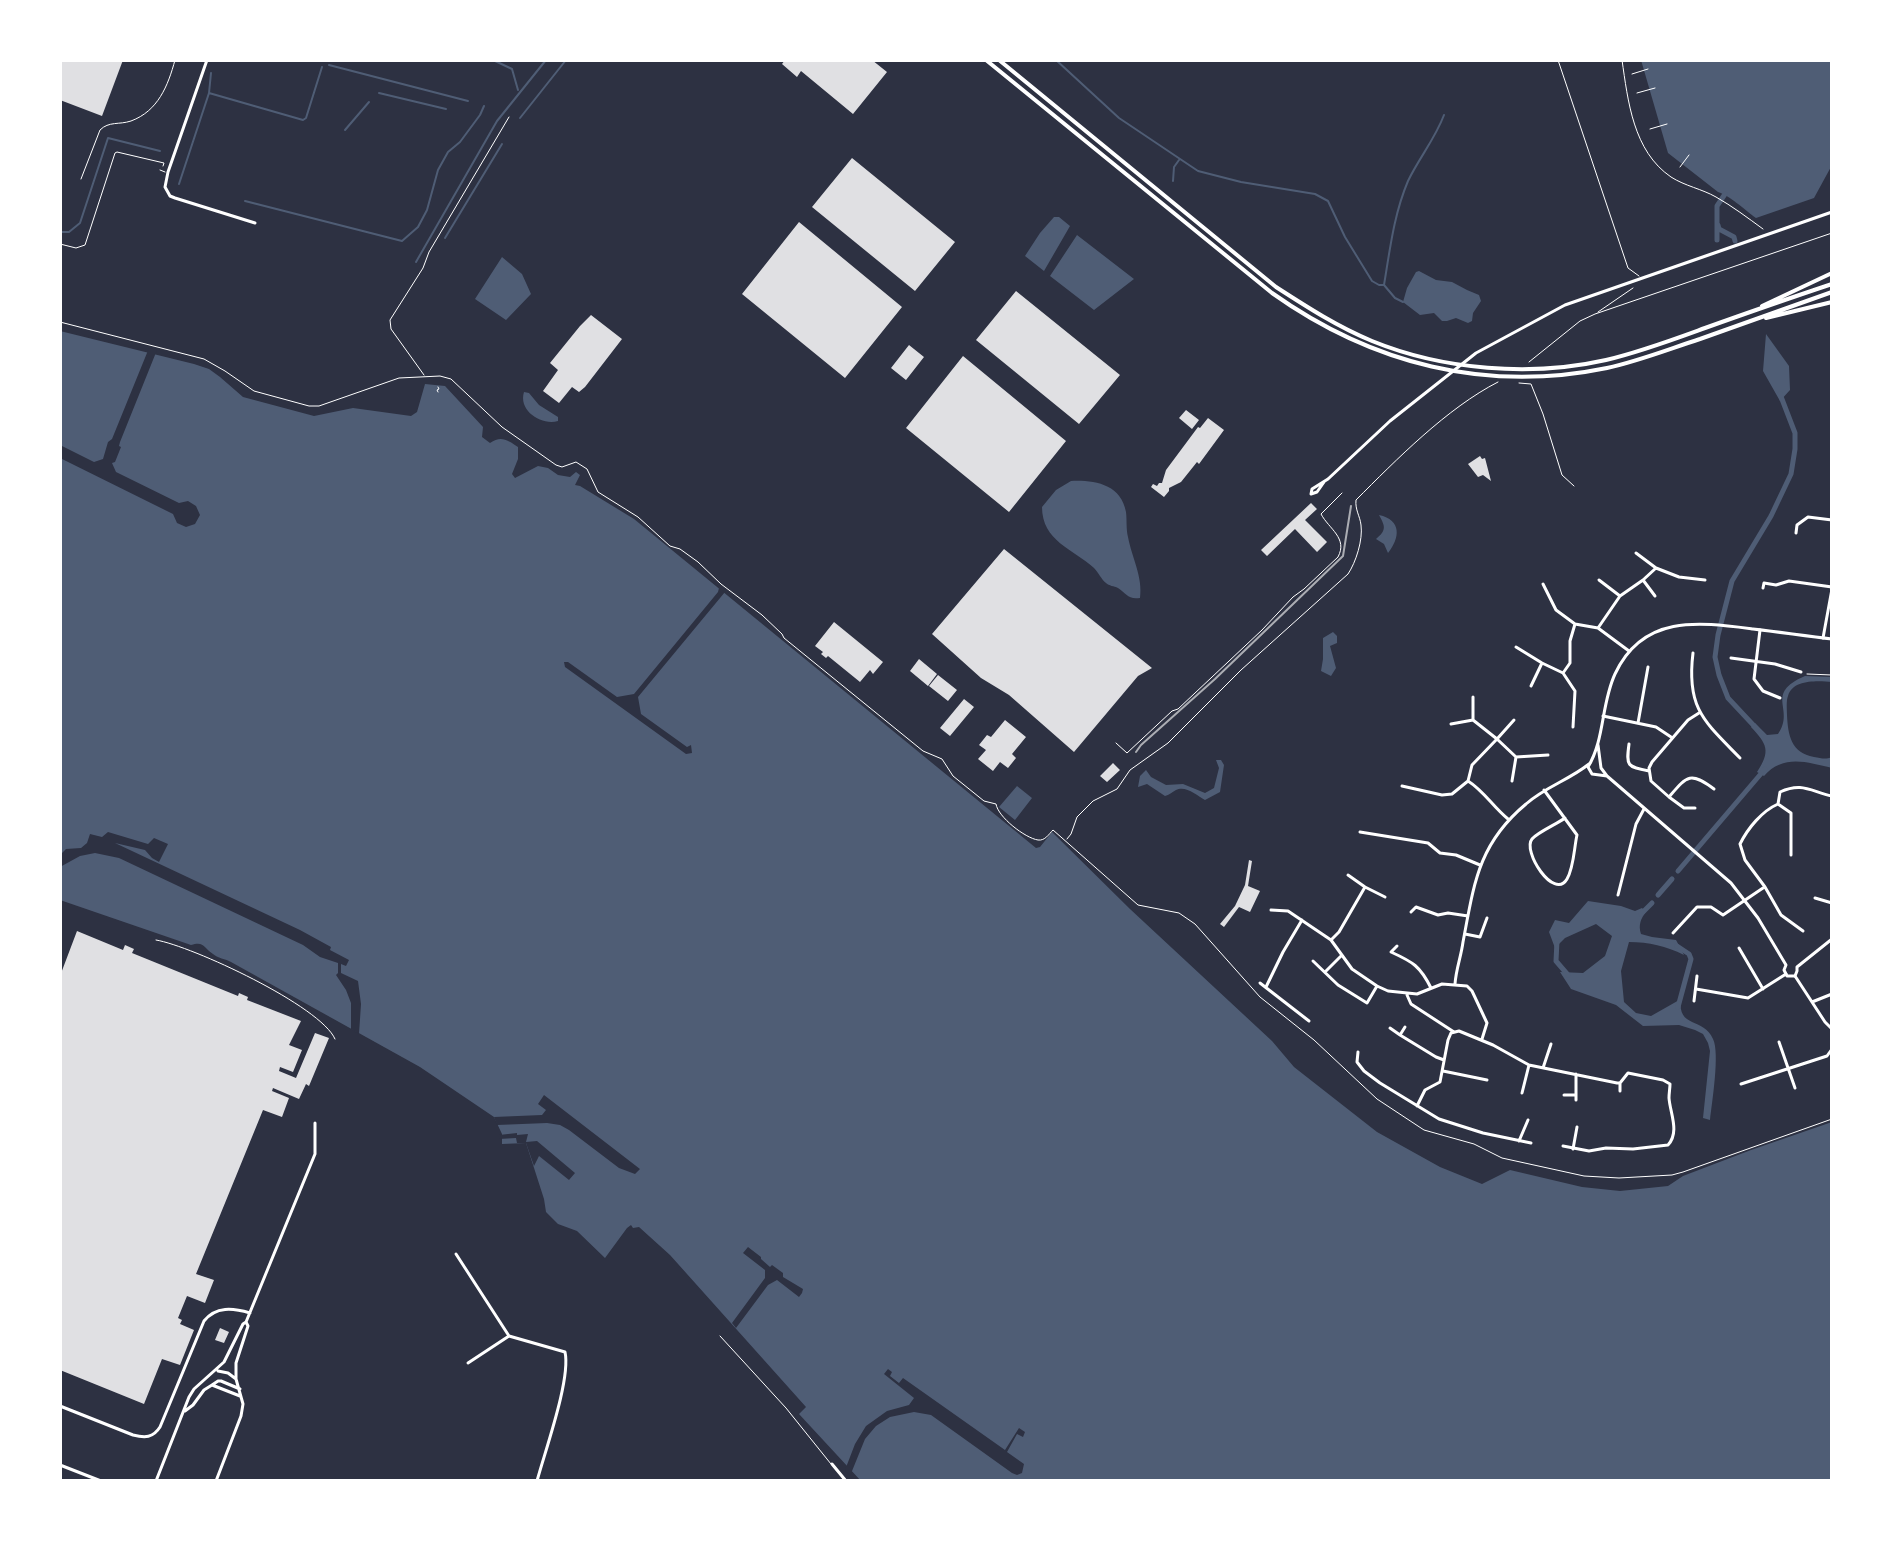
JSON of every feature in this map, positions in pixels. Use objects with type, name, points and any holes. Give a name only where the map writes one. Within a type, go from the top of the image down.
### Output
[{"type":"main road","points":[[986,60],[1272,293],[1321,325],[1374,350],[1404,360],[1482,374],[1529,376],[1605,368],[1832,292]]},
{"type":"main road","points":[[999,60],[1276,287],[1308,308],[1372,341],[1402,351],[1456,363],[1506,368],[1578,365],[1640,351],[1832,284]]},
{"type":"main road","points":[[1745,314],[1832,273]]},
{"type":"main road","points":[[1748,322],[1832,302]]},
{"type":"street","points":[[207,60],[165,187],[170,196],[255,223]]},
{"type":"street","points":[[1326,480],[1390,421],[1476,353],[1565,305],[1832,212]]},
{"type":"street","points":[[1796,533],[1797,525],[1808,517],[1832,520]]},
{"type":"street","points":[[1636,553],[1656,568],[1679,577],[1705,580]]},
{"type":"street","points":[[1598,628],[1620,596],[1656,568]]},
{"type":"street","points":[[1763,588],[1765,576]]},
{"type":"street","points":[[1599,580],[1620,596]]},
{"type":"street","points":[[1643,580],[1655,596]]},
{"type":"street","points":[[1764,583],[1776,585],[1789,581],[1832,588],[1823,638]]},
{"type":"street","points":[[1543,584],[1556,610],[1575,624],[1598,628],[1629,651]]},
{"type":"street","points":[[1593,774],[1588,769],[1598,745],[1615,674],[1629,651],[1651,634],[1677,625],[1706,623],[1832,639]]},
{"type":"street","points":[[1563,673],[1570,663],[1570,641],[1575,624]]},
{"type":"street","points":[[1760,630],[1754,679],[1763,691],[1780,698]]},
{"type":"street","points":[[1516,647],[1563,673],[1575,691],[1573,727]]},
{"type":"street","points":[[1693,653],[1690,674],[1699,713],[1740,758]]},
{"type":"street","points":[[1731,658],[1775,664],[1802,673]]},
{"type":"street","points":[[1531,686],[1542,663]]},
{"type":"street","points":[[1638,723],[1648,667]]},
{"type":"street","points":[[1473,697],[1473,720]]},
{"type":"street","points":[[1695,808],[1684,808],[1669,797],[1653,784],[1649,771],[1652,762],[1672,738],[1699,713]]},
{"type":"street","points":[[1603,716],[1656,727],[1672,738]]},
{"type":"street","points":[[1451,724],[1473,720],[1516,757],[1548,755]]},
{"type":"street","points":[[1402,786],[1442,795],[1452,794],[1468,781],[1472,765],[1514,720]]},
{"type":"street","points":[[1629,744],[1629,765],[1649,771]]},
{"type":"street","points":[[1598,745],[1601,767]]},
{"type":"street","points":[[1512,781],[1516,757]]},
{"type":"street","points":[[1455,984],[1472,893],[1491,841],[1508,819],[1544,790],[1595,761],[1607,776],[1731,883],[1797,971],[1795,976],[1832,1029]]},
{"type":"street","points":[[1593,774],[1601,767]]},
{"type":"street","points":[[1579,772],[1607,776]]},
{"type":"street","points":[[1669,797],[1689,777],[1700,779],[1714,789]]},
{"type":"street","points":[[1468,781],[1479,787],[1508,819]]},
{"type":"street","points":[[1778,804],[1780,792],[1797,787],[1832,796]]},
{"type":"street","points":[[1544,790],[1565,818],[1577,835],[1567,880],[1556,886],[1536,863],[1529,847],[1533,839],[1565,818]]},
{"type":"street","points":[[1778,804],[1791,813],[1791,855]]},
{"type":"street","points":[[1778,804],[1746,832],[1740,844],[1745,860],[1781,915],[1803,931]]},
{"type":"street","points":[[1618,895],[1636,824],[1644,809]]},
{"type":"street","points":[[1360,832],[1428,843],[1440,853],[1456,855],[1480,865]]},
{"type":"street","points":[[1348,875],[1385,897]]},
{"type":"street","points":[[1331,940],[1339,932],[1365,887]]},
{"type":"street","points":[[1673,933],[1697,907],[1711,907],[1723,915],[1765,887]]},
{"type":"street","points":[[1815,898],[1832,903]]},
{"type":"street","points":[[1411,912],[1416,907],[1438,915],[1468,916]]},
{"type":"street","points":[[1271,910],[1288,911],[1331,940],[1352,969],[1388,991],[1417,994],[1442,984],[1467,986],[1487,1023],[1482,1039]]},
{"type":"street","points":[[1465,934],[1480,937],[1487,918]]},
{"type":"street","points":[[1266,987],[1302,920]]},
{"type":"street","points":[[1786,974],[1784,970],[1832,939]]},
{"type":"street","points":[[1397,946],[1391,952],[1415,963],[1431,988]]},
{"type":"street","points":[[1739,948],[1763,989]]},
{"type":"street","points":[[1325,972],[1342,955]]},
{"type":"street","points":[[1313,961],[1338,985],[1367,1003],[1377,986]]},
{"type":"street","points":[[1696,989],[1748,998],[1786,974]]},
{"type":"street","points":[[1786,974],[1795,976]]},
{"type":"street","points":[[1694,1001],[1697,976]]},
{"type":"street","points":[[1260,983],[1309,1021]]},
{"type":"street","points":[[1407,994],[1411,1004],[1454,1032],[1462,1031],[1482,1039],[1529,1065],[1620,1083]]},
{"type":"street","points":[[1812,1002],[1832,994]]},
{"type":"street","points":[[1400,1035],[1405,1027]]},
{"type":"street","points":[[1390,1028],[1444,1060]]},
{"type":"street","points":[[1417,1106],[1425,1090],[1440,1082],[1448,1040],[1454,1032]]},
{"type":"street","points":[[1779,1042],[1795,1088]]},
{"type":"street","points":[[1543,1068],[1551,1044]]},
{"type":"street","points":[[1358,1052],[1357,1062],[1364,1071],[1445,1122],[1531,1143]]},
{"type":"street","points":[[1741,1084],[1832,1053]]},
{"type":"street","points":[[1522,1093],[1529,1065]]},
{"type":"street","points":[[1443,1071],[1487,1080]]},
{"type":"street","points":[[1563,1146],[1587,1151],[1665,1146],[1671,1142],[1674,1121],[1669,1099],[1670,1083],[1629,1073],[1620,1083],[1620,1091]]},
{"type":"street","points":[[1564,1095],[1576,1097],[1576,1074]]},
{"type":"street","points":[[1519,1141],[1528,1120]]},
{"type":"street","points":[[156,1481],[189,1397],[224,1362],[250,1313],[315,1154],[315,1123]]},
{"type":"street","points":[[1573,1149],[1577,1127]]},
{"type":"street","points":[[456,1254],[509,1336],[565,1352],[564,1380],[537,1481]]},
{"type":"street","points":[[60,1406],[133,1435],[151,1436],[160,1427],[204,1321],[214,1311],[233,1309],[250,1313]]},
{"type":"street","points":[[216,1481],[241,1416],[242,1399],[236,1379],[236,1363],[248,1326],[246,1322]]},
{"type":"street","points":[[468,1363],[509,1336]]},
{"type":"street","points":[[214,1372],[220,1371],[236,1379]]},
{"type":"street","points":[[182,1413],[193,1405],[204,1390],[218,1381],[240,1389]]},
{"type":"street","points":[[212,1385],[237,1394],[242,1399]]},
{"type":"street","points":[[832,1464],[846,1481]]},
{"type":"street","points":[[60,1465],[101,1481]]},
{"type":"lane","points":[[1558,60],[1628,268],[1639,276]]},
{"type":"lane","points":[[160,168],[168,172]]},
{"type":"lane","points":[[156,940],[171,942],[202,955],[292,1000],[328,1027],[335,1039]]},
{"type":"lane","points":[[720,1336],[832,1464]]},
{"type":"path","points":[[81,179],[100,130],[105,124],[133,120],[157,104],[163,96],[175,60]]},
{"type":"path","points":[[1622,60],[1632,121],[1652,159],[1670,176],[1717,197],[1768,233]]},
{"type":"path","points":[[1632,74],[1648,69]]},
{"type":"path","points":[[1637,93],[1655,88]]},
{"type":"path","points":[[424,376],[391,329],[390,320],[509,117]]},
{"type":"path","points":[[1650,129],[1667,124]]},
{"type":"path","points":[[60,244],[76,248],[85,245],[115,153],[164,163],[160,168]]},
{"type":"path","points":[[1680,167],[1689,155]]},
{"type":"path","points":[[1524,366],[1580,321],[1595,314],[1832,233]]},
{"type":"path","points":[[1595,314],[1635,286]]},
{"type":"path","points":[[60,322],[204,359],[249,389],[304,406],[319,406],[396,378],[440,376],[451,379],[502,427],[556,465],[562,467],[576,462],[584,466],[598,492],[638,517],[670,546],[698,562],[730,592],[762,615],[784,638],[923,751],[942,759],[953,776],[984,801],[996,804],[999,813],[1023,833],[1041,840],[1053,830],[1138,905],[1179,913],[1195,924],[1254,992],[1314,1040],[1368,1091],[1424,1130],[1474,1144],[1502,1158],[1584,1176],[1619,1178],[1683,1172],[1832,1119]]},
{"type":"path","points":[[1065,841],[1077,817],[1093,801],[1117,789],[1130,770],[1168,743],[1241,670],[1348,574],[1357,561],[1361,525],[1356,500],[1435,425],[1503,380]]},
{"type":"path","points":[[1517,382],[1531,384],[1562,475],[1574,486]]},
{"type":"path","points":[[438,387],[438,392]]},
{"type":"path","points":[[1116,743],[1127,753],[1172,711],[1178,709],[1338,557],[1342,550],[1341,540],[1321,514],[1342,493]]},
{"type":"path","points":[[1802,673],[1832,675]]},
{"type":"water","points":[[1641,60],[1832,60],[1832,165],[1814,198],[1756,218],[1668,153]]},
{"type":"water","points":[[1054,217],[1059,217],[1070,226],[1044,271],[1025,256]]},
{"type":"water","points":[[1077,235],[1134,279],[1094,310],[1050,276]]},
{"type":"water","points":[[502,257],[522,274],[531,294],[506,320],[475,299]]},
{"type":"water","points":[[1419,271],[1479,295],[1481,301],[1472,321],[1468,323],[1456,318],[1442,321],[1434,313],[1420,315],[1403,302],[1407,288]]},
{"type":"water","points":[[60,331],[209,369],[243,397],[314,416],[353,408],[411,416],[417,412],[425,384],[445,386],[483,427],[482,437],[490,443],[504,439],[518,447],[518,459],[512,474],[515,478],[538,466],[570,477],[576,472],[580,475],[575,485],[634,519],[1036,848],[1052,832],[1272,1041],[1294,1067],[1377,1132],[1440,1167],[1482,1184],[1510,1170],[1582,1187],[1620,1191],[1668,1186],[1683,1176],[1832,1122],[1832,1481],[861,1481],[799,1414],[806,1407],[670,1255],[639,1227],[633,1228],[631,1225],[627,1228],[605,1258],[577,1231],[558,1224],[546,1212],[526,1143],[502,1144],[502,1134],[494,1117],[420,1067],[201,945],[191,945],[60,900]]},
{"type":"water","points":[[1766,334],[1789,366],[1790,390],[1780,401],[1763,371]]},
{"type":"water","points":[[524,392],[558,417],[558,421],[545,421],[533,416],[525,405]]},
{"type":"water","points":[[1071,481],[1097,483],[1119,495],[1126,512],[1128,537],[1140,583],[1140,598],[1130,597],[1107,584],[1094,568],[1060,543],[1047,528],[1042,507],[1056,490]]},
{"type":"water","points":[[1379,515],[1392,521],[1397,530],[1388,553],[1384,544],[1376,539],[1384,528]]},
{"type":"water","points":[[1333,632],[1337,643],[1330,646],[1336,668],[1331,676],[1321,671],[1323,638]]},
{"type":"water","points":[[1805,676],[1832,677],[1832,682],[1807,682],[1791,690],[1787,698],[1790,736],[1800,752],[1806,755],[1832,757],[1832,768],[1787,762],[1764,776],[1757,772],[1765,748],[1751,727],[1755,723],[1767,735],[1778,734],[1783,725],[1782,702],[1786,689]]},
{"type":"water","points":[[1216,760],[1221,760],[1224,765],[1220,792],[1205,800],[1183,789],[1165,796],[1147,784],[1138,787],[1140,776],[1146,770],[1151,777],[1166,785],[1183,784],[1205,793],[1214,788],[1219,768]]},
{"type":"water","points":[[1017,786],[1032,798],[1015,820],[999,807]]},
{"type":"water","points":[[1588,901],[1635,911],[1642,908],[1646,912],[1640,922],[1641,934],[1676,940],[1684,955],[1657,945],[1629,942],[1621,971],[1624,1002],[1636,1013],[1651,1016],[1681,999],[1683,1015],[1709,1032],[1716,1055],[1710,1120],[1703,1118],[1710,1051],[1703,1034],[1679,1025],[1643,1026],[1616,1005],[1571,989],[1560,972],[1583,973],[1605,956],[1612,936],[1596,924],[1565,938],[1555,948],[1549,932],[1555,920],[1569,923]]},
{"type":"pier","points":[[149,348],[157,350],[120,442],[121,447],[112,463],[116,472],[179,503],[188,501],[196,506],[200,515],[195,524],[186,527],[177,523],[173,514],[60,458],[60,445],[94,462],[103,459]]},
{"type":"pier","points":[[719,588],[725,592],[638,697],[641,714],[687,747],[691,745],[692,753],[686,754],[565,667],[564,662],[568,662],[617,697],[634,694]]},
{"type":"pier","points":[[108,832],[148,844],[154,838],[168,844],[159,862],[145,850],[115,843],[300,930],[349,960],[346,966],[341,964],[341,973],[358,981],[361,1004],[359,1034],[351,1029],[351,1003],[336,975],[338,963],[119,858],[95,853],[80,856],[60,867],[60,855],[66,849],[81,848],[90,834],[102,837]]},
{"type":"pier","points":[[544,1095],[640,1169],[635,1174],[619,1168],[560,1125],[497,1125],[494,1117],[542,1115],[546,1110],[538,1104]]},
{"type":"pier","points":[[528,1134],[526,1142],[537,1141],[575,1173],[569,1180],[539,1156],[534,1166],[526,1143],[517,1143],[516,1138],[499,1139],[499,1135]]},
{"type":"pier","points":[[748,1247],[770,1267],[772,1265],[783,1273],[783,1277],[803,1289],[799,1297],[777,1280],[768,1285],[736,1328],[732,1323],[765,1278],[765,1270],[743,1253]]},
{"type":"pier","points":[[888,1369],[892,1372],[890,1376],[899,1383],[903,1378],[1005,1450],[1019,1428],[1025,1432],[1023,1437],[1017,1434],[1007,1452],[1024,1464],[1022,1473],[1012,1473],[931,1415],[914,1412],[890,1417],[876,1426],[865,1439],[850,1476],[845,1470],[866,1426],[887,1411],[909,1405],[914,1398],[884,1374]]},
{"type":"building","points":[[60,60],[123,60],[102,116],[60,100]]},
{"type":"building","points":[[785,60],[872,60],[887,72],[853,114],[801,71],[797,77],[782,64]]},
{"type":"building","points":[[852,158],[955,242],[915,291],[812,207]]},
{"type":"building","points":[[799,222],[902,307],[845,378],[742,294]]},
{"type":"building","points":[[1016,291],[1120,375],[1079,424],[976,340]]},
{"type":"building","points":[[591,315],[622,339],[585,387],[579,392],[572,387],[559,403],[543,391],[558,370],[550,363]]},
{"type":"building","points":[[909,345],[924,357],[906,380],[891,368]]},
{"type":"building","points":[[963,356],[1066,441],[1009,512],[906,428]]},
{"type":"building","points":[[1186,410],[1199,420],[1192,429],[1179,418]]},
{"type":"building","points":[[1208,418],[1224,430],[1199,464],[1197,462],[1181,482],[1169,488],[1164,497],[1151,487],[1162,483],[1166,470]]},
{"type":"building","points":[[1480,456],[1485,458],[1491,481],[1483,475],[1478,477],[1468,464]]},
{"type":"building","points":[[1311,503],[1317,509],[1305,520],[1327,542],[1317,552],[1295,529],[1267,556],[1261,550]]},
{"type":"building","points":[[1004,549],[1152,668],[1138,676],[1074,752],[1009,695],[981,678],[932,634]]},
{"type":"building","points":[[834,622],[883,662],[873,674],[870,670],[860,682],[828,656],[826,658],[821,654],[823,652],[815,646]]},
{"type":"building","points":[[919,659],[937,674],[928,686],[910,671]]},
{"type":"building","points":[[938,675],[957,690],[948,701],[929,686]]},
{"type":"building","points":[[964,699],[974,707],[950,736],[940,728]]},
{"type":"building","points":[[1005,720],[1026,737],[1012,754],[1016,758],[1008,768],[1000,762],[993,771],[978,759],[986,750],[979,745],[987,735],[991,737]]},
{"type":"building","points":[[1113,763],[1120,770],[1107,782],[1100,776]]},
{"type":"building","points":[[1249,860],[1252,861],[1248,886],[1260,891],[1250,912],[1239,907],[1224,927],[1220,924],[1235,906],[1245,885]]},
{"type":"building","points":[[77,931],[123,950],[125,945],[134,949],[132,953],[238,996],[239,993],[248,997],[247,1000],[301,1021],[289,1045],[302,1050],[293,1072],[280,1067],[279,1071],[296,1078],[315,1033],[329,1038],[309,1086],[306,1084],[299,1099],[273,1088],[272,1091],[289,1098],[282,1117],[263,1110],[196,1274],[214,1280],[205,1303],[187,1296],[178,1318],[182,1320],[180,1324],[194,1330],[180,1365],[162,1359],[144,1404],[60,1370],[60,976]]},
{"type":"building","points":[[220,1328],[229,1332],[224,1343],[215,1340]]},
{"type":"waterway","points":[[493,60],[512,69],[518,90]]},
{"type":"waterway","points":[[416,262],[497,121],[546,60]]},
{"type":"waterway","points":[[520,118],[566,60]]},
{"type":"waterway","points":[[1056,60],[1119,118],[1198,171],[1241,182],[1315,194],[1328,201],[1345,237],[1372,281],[1384,285],[1403,302]]},
{"type":"waterway","points":[[329,65],[468,101]]},
{"type":"waterway","points":[[209,93],[303,120],[322,67]]},
{"type":"waterway","points":[[179,184],[209,93],[211,73]]},
{"type":"waterway","points":[[379,93],[446,109]]},
{"type":"waterway","points":[[345,130],[369,102]]},
{"type":"waterway","points":[[245,201],[402,241],[418,227],[427,210],[438,170],[448,152],[460,142],[484,106]]},
{"type":"waterway","points":[[1384,285],[1403,193],[1444,115]]},
{"type":"waterway","points":[[60,232],[69,232],[80,223],[108,138],[160,151]]},
{"type":"waterway","points":[[445,238],[502,144]]},
{"type":"waterway","points":[[1173,181],[1174,167],[1179,160]]},
{"type":"waterway","points":[[1717,240],[1717,206],[1725,194]]},
{"type":"waterway","points":[[1718,225],[1735,241]]},
{"type":"waterway","points":[[1757,729],[1728,698],[1715,657],[1732,581],[1771,516],[1791,474],[1795,433],[1780,394]]},
{"type":"waterway","points":[[1678,871],[1765,769]]},
{"type":"waterway","points":[[1658,895],[1672,879]]},
{"type":"waterway","points":[[1641,914],[1652,903]]},
{"type":"waterway","points":[[1557,941],[1556,961],[1568,975]]},
{"type":"waterway","points":[[1677,946],[1691,959],[1678,1007]]},
{"type":"railway","points":[[1136,752],[1343,556],[1351,506]]}]
